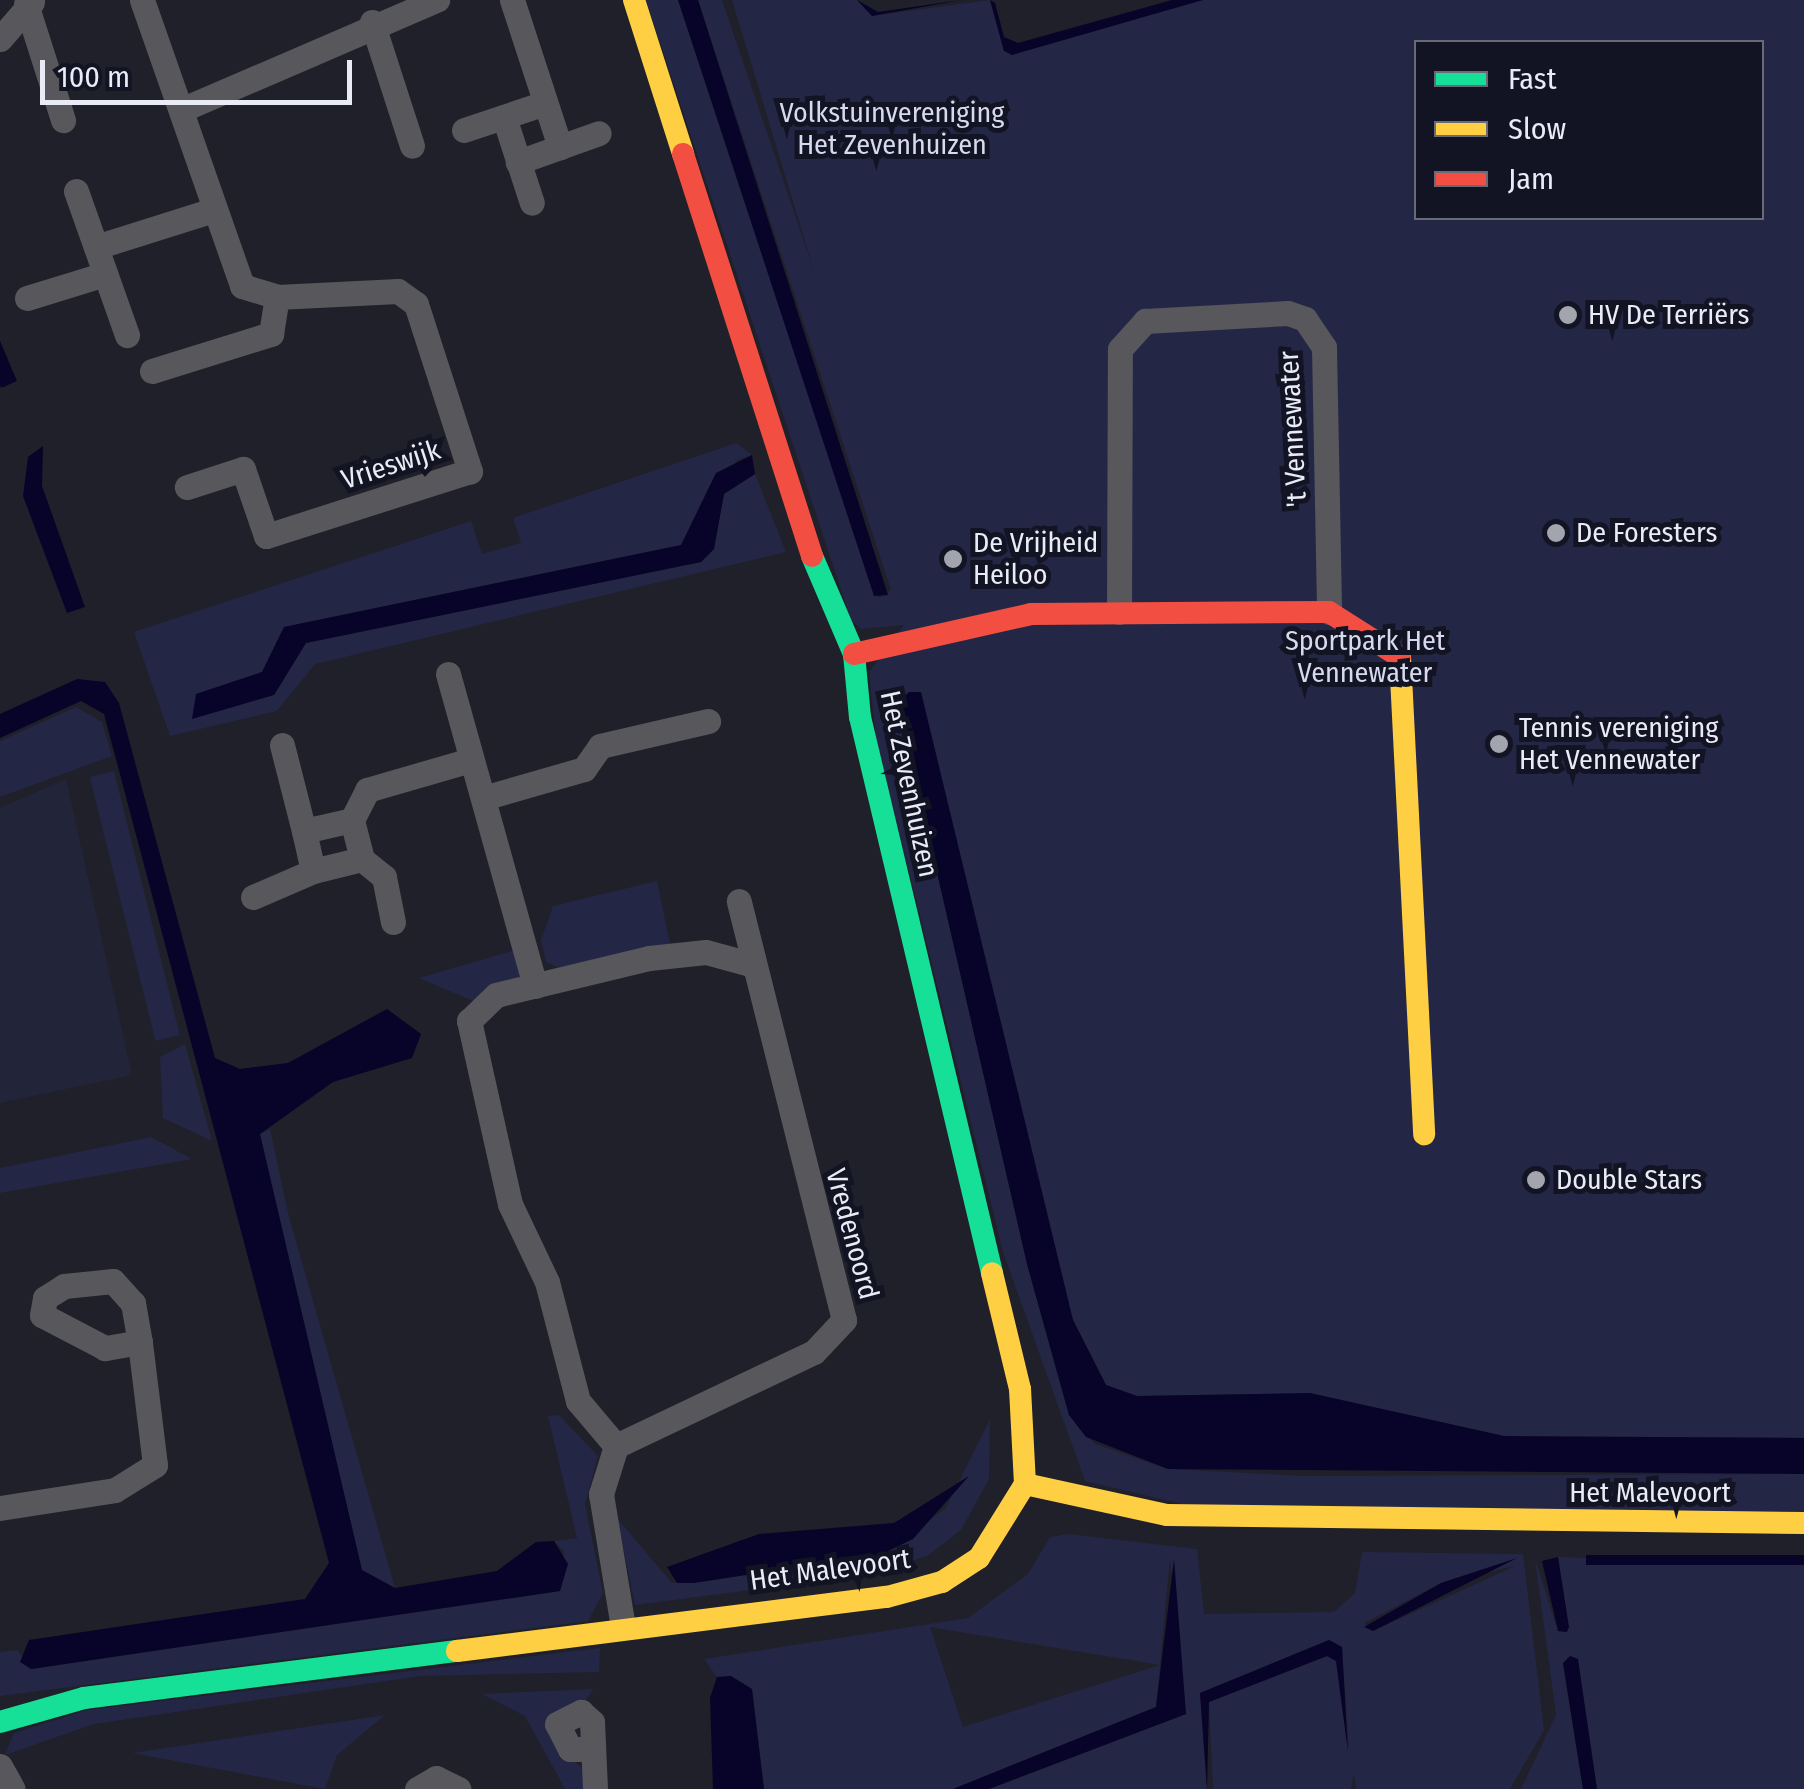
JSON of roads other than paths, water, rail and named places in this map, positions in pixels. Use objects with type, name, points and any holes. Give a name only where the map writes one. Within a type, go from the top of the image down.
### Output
[{"type":"street","points":[[142,0],[242,286],[277,297],[271,334],[152,371]]},
{"type":"street","points":[[181,110],[372,22],[437,0]]},
{"type":"street","points":[[512,0],[560,147]]},
{"type":"street","name":"Het Zevenhuizen","points":[[634,0],[827,601],[854,654],[860,717],[1020,1389],[1026,1484]]},
{"type":"street","points":[[0,40],[31,2]]},
{"type":"street","points":[[31,2],[63,120]]},
{"type":"street","points":[[372,22],[412,146]]},
{"type":"street","points":[[464,130],[545,103]]},
{"type":"street","points":[[504,117],[532,203]]},
{"type":"street","points":[[518,162],[599,133]]},
{"type":"street","points":[[76,191],[127,335]]},
{"type":"street","points":[[96,248],[213,210]]},
{"type":"street","points":[[26,298],[104,274]]},
{"type":"street","name":"Vrieswijk","points":[[186,487],[243,469],[266,536],[470,471],[416,304],[398,291],[277,297]]},
{"type":"street","name":"'t Vennewater","points":[[1119,612],[1120,349],[1145,320],[1288,314],[1305,319],[1324,347],[1329,612]]},
{"type":"street","points":[[854,654],[1000,618],[1119,612],[1329,612],[1406,661],[1406,890],[1422,960],[1424,1134]]},
{"type":"street","points":[[448,674],[470,760],[487,797],[535,986]]},
{"type":"street","points":[[487,797],[584,769],[600,746],[708,721]]},
{"type":"street","points":[[282,745],[314,871]]},
{"type":"street","points":[[393,922],[384,877],[362,859],[352,820],[367,790],[470,760]]},
{"type":"street","points":[[304,831],[352,820]]},
{"type":"street","points":[[253,897],[314,871],[362,859]]},
{"type":"street","name":"Vredenoord","points":[[616,1446],[814,1352],[844,1320],[740,901]]},
{"type":"street","points":[[623,1627],[601,1494],[616,1446],[578,1401],[547,1282],[510,1204],[468,1036],[476,1008],[535,986],[706,952],[754,965]]},
{"type":"street","points":[[0,1508],[115,1490],[155,1465],[140,1342]]},
{"type":"street","name":"Het Malevoort","points":[[0,1722],[84,1698],[942,1582],[979,1558],[1026,1484],[1168,1515],[1804,1523]]},
{"type":"street","points":[[593,1749],[595,1789]]},
{"type":"street","points":[[0,1766],[13,1789]]},
{"type":"street","points":[[417,1789],[436,1778],[459,1789]]},
{"type":"place","name":"HV De Terriërs","points":[[1568,315]]},
{"type":"place","name":"De Foresters","points":[[1556,533]]},
{"type":"place","name":"De Vrijheid Heiloo","points":[[953,559]]},
{"type":"place","name":"Tennis vereniging Het Vennewater","points":[[1499,744]]},
{"type":"place","name":"Double Stars","points":[[1536,1180]]},
{"type":"park label","name":"Volkstuinvereniging Het Zevenhuizen","points":[[892,129]]},
{"type":"park label","name":"Sportpark Het Vennewater","points":[[1365,657]]}]
